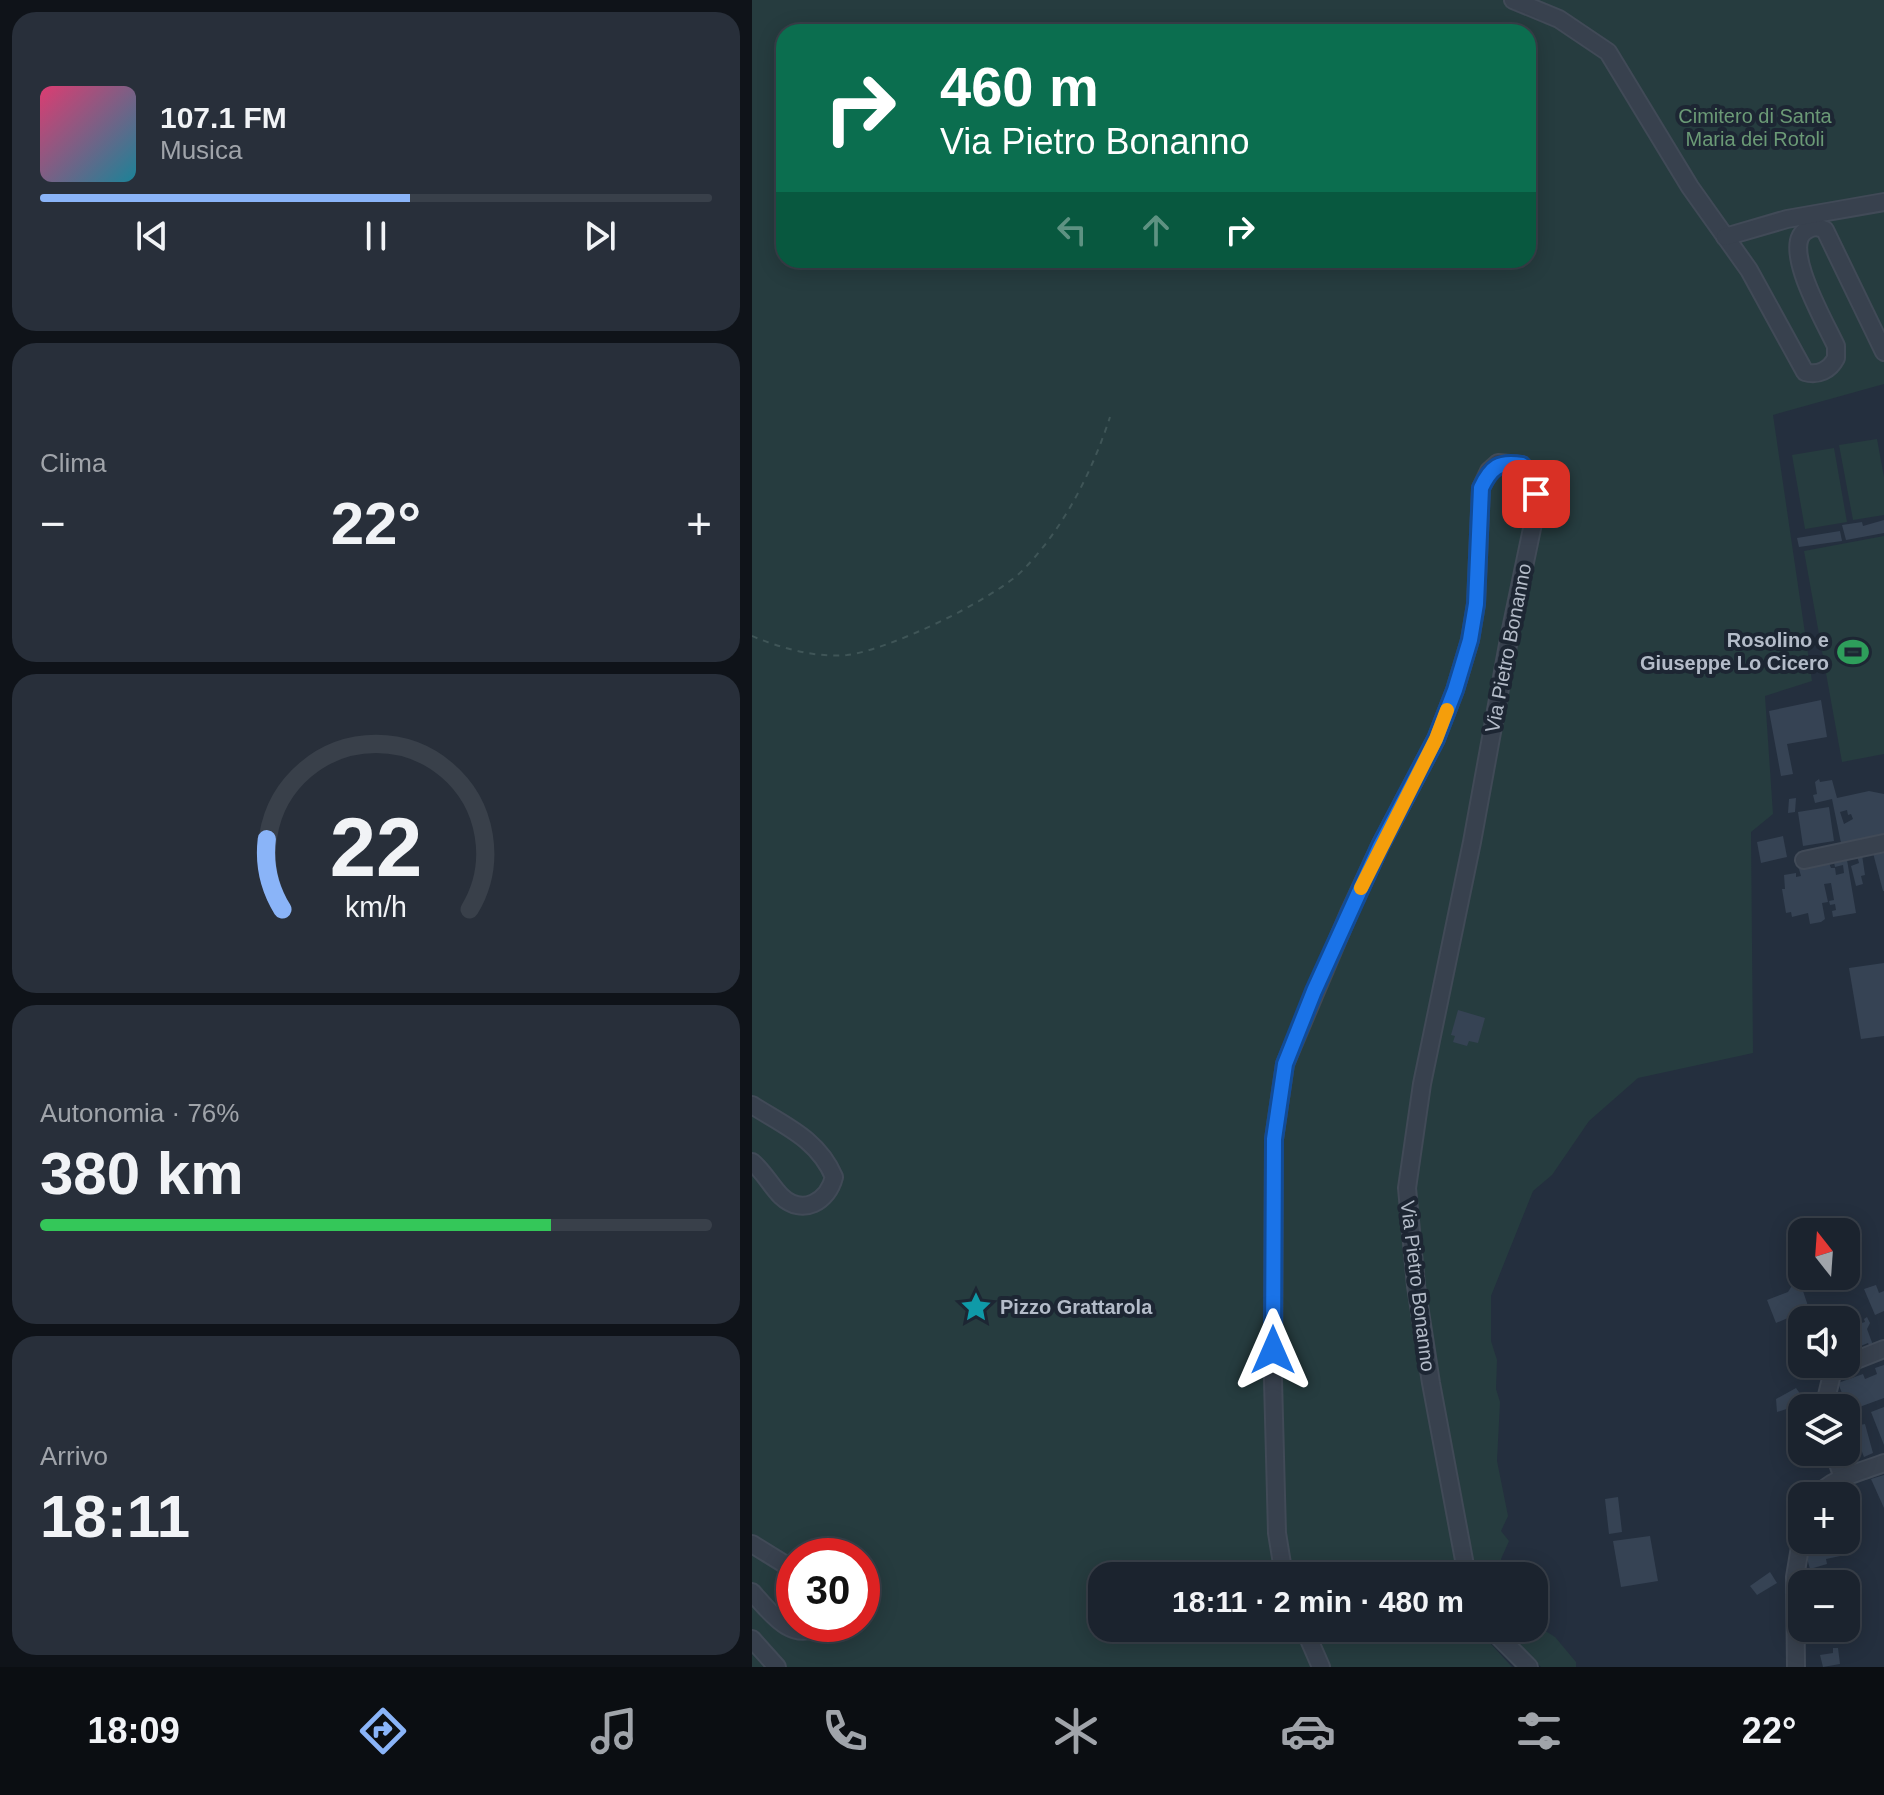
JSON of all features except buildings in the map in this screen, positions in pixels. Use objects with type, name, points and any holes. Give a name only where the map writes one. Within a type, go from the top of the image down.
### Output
[{"type":"street","points":[[1513,0],[1559,19],[1608,52],[1690,187],[1749,270],[1805,372],[1813,375],[1833,364],[1836,358],[1836,346],[1799,263],[1796,248],[1800,235],[1808,229],[1818,227],[1825,230],[1884,352]]},
{"type":"street","points":[[1725,237],[1787,219],[1884,202]]},
{"type":"street","name":"Via Pietro Bonanno","points":[[1282,1562],[1277,1533],[1273,1259],[1274,1139],[1285,1064],[1343,926],[1380,846],[1436,739],[1450,702],[1470,640],[1476,604],[1481,488],[1489,471],[1498,463],[1510,463],[1522,465],[1531,477],[1536,494],[1535,514],[1422,1084],[1407,1188],[1428,1369],[1464,1562]]},
{"type":"street","points":[[1804,860],[1884,843]]},
{"type":"street","points":[[752,1105],[821,1151],[834,1177],[830,1191],[821,1200],[796,1205],[783,1198],[763,1171],[752,1162]]},
{"type":"street","points":[[1860,1358],[1884,1349]]},
{"type":"street","points":[[1836,1482],[1884,1463]]},
{"type":"street","points":[[1839,1466],[1843,1478]]},
{"type":"street","points":[[752,1544],[776,1559]]},
{"type":"street","points":[[1796,1667],[1795,1577],[1799,1554]]},
{"type":"street","points":[[752,1592],[776,1616]]},
{"type":"street","points":[[752,1639],[777,1667]]},
{"type":"street","points":[[1310,1642],[1321,1667]]},
{"type":"street","points":[[1504,1642],[1529,1667]]},
{"type":"path","points":[[752,636],[775,646],[846,655],[867,651],[937,624],[996,591],[1022,572],[1072,506],[1110,417]]},
{"type":"green space","name":"Cimitero di Santa Maria dei Rotoli","points":[[752,0],[1884,0],[1884,384],[1773,415],[1812,681],[1765,696],[1773,814],[1751,832],[1753,1053],[1638,1078],[1589,1121],[1552,1175],[1533,1191],[1491,1296],[1491,1341],[1497,1360],[1496,1389],[1500,1402],[1497,1461],[1508,1516],[1501,1531],[1509,1541],[1502,1562],[1088,1562],[1088,1642],[1490,1643],[1512,1667],[752,1667]]},
{"type":"green space","points":[[1877,439],[1884,477],[1884,515],[1853,520],[1839,445]]},
{"type":"green space","points":[[1834,448],[1847,522],[1805,529],[1792,455]]},
{"type":"green space","name":"Rosolino e Giuseppe Lo Cicero","points":[[1884,536],[1884,754],[1842,762],[1804,551]]},
{"type":"green space","points":[[1548,1633],[1576,1662],[1576,1667],[1541,1667],[1515,1642],[1548,1642]]},
{"type":"slow traffic","points":[[1361,888],[1436,739],[1447,710]]},
{"type":"place","name":"Rosolino e Giuseppe Lo Cicero","points":[[1853,652]]},
{"type":"place","name":"Pizzo Grattarola","points":[[976,1307]]},
{"type":"route","points":[[1273,1350],[1274,1139],[1285,1064],[1314,991],[1380,846],[1436,739],[1455,690],[1470,640],[1476,604],[1481,488],[1489,471],[1498,463],[1510,463],[1522,465],[1531,477],[1536,494]]}]
